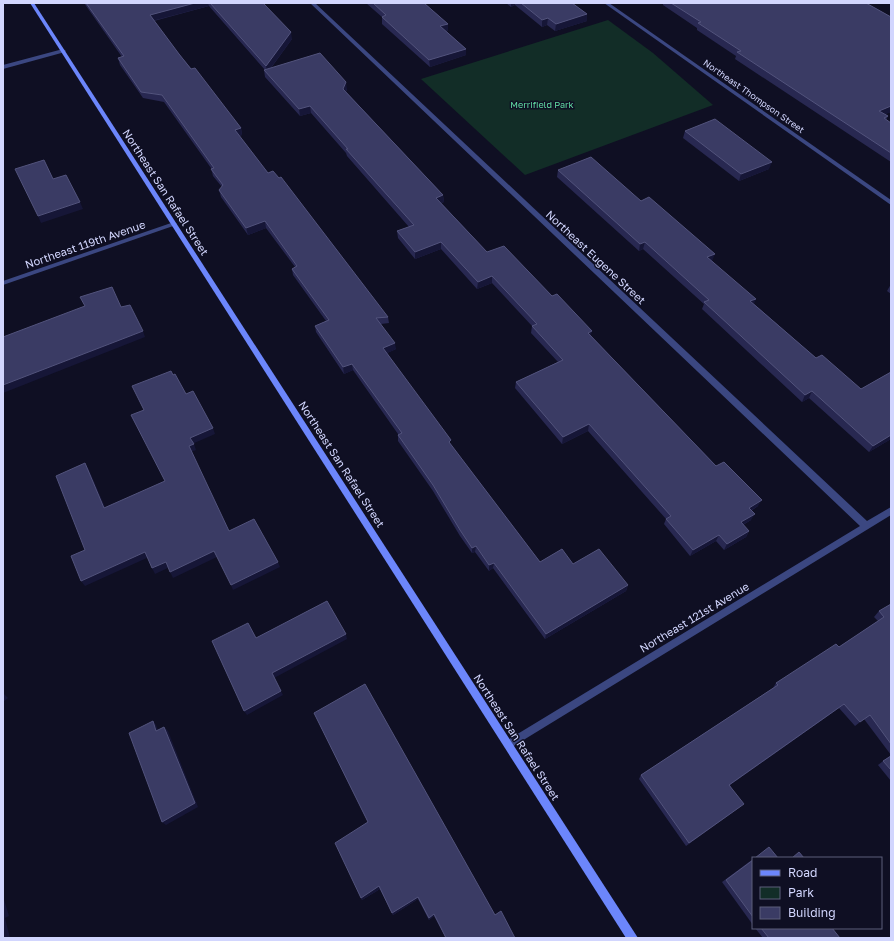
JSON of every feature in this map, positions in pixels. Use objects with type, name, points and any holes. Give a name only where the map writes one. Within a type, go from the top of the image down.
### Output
[{"type":"street","name":"Northeast San Rafael Street","points":[[32,3],[509,744],[632,938]]},
{"type":"street","name":"Northeast Eugene Street","points":[[312,3],[866,526]]},
{"type":"street","name":"Northeast Thompson Street","points":[[606,3],[891,203]]},
{"type":"street","points":[[3,67],[63,51]]},
{"type":"street","name":"Northeast 119th Avenue","points":[[3,283],[174,224]]},
{"type":"street","name":"Northeast 121st Avenue","points":[[509,744],[891,510]]},
{"type":"green space","name":"Merrifield Park","points":[[608,20],[653,53],[713,105],[525,175],[421,79]]},
{"type":"building","points":[[86,3],[195,3],[150,15],[191,69],[195,68],[241,128],[235,130],[268,173],[273,171],[279,178],[281,177],[388,317],[376,318],[395,343],[383,348],[451,440],[449,442],[540,562],[562,549],[573,564],[599,549],[628,585],[546,634],[494,563],[489,565],[476,546],[472,548],[433,485],[398,435],[402,433],[352,364],[343,367],[315,326],[329,320],[292,269],[297,266],[265,221],[246,228],[219,190],[223,185],[211,169],[214,168],[162,95],[141,92],[118,58],[124,56]]},
{"type":"building","points":[[210,3],[263,3],[291,32],[266,66]]},
{"type":"building","points":[[373,3],[424,3],[448,24],[440,26],[466,49],[429,60],[382,17],[386,15]]},
{"type":"building","points":[[521,3],[572,3],[587,14],[556,24],[548,18],[542,20]]},
{"type":"building","points":[[671,3],[866,3],[891,17],[891,106],[879,111],[888,116],[884,118],[891,123],[891,153],[737,52],[741,51],[698,23],[701,22]]},
{"type":"building","points":[[320,53],[346,82],[343,89],[443,195],[436,198],[487,252],[504,246],[552,296],[557,294],[592,331],[588,333],[716,466],[724,462],[762,500],[749,508],[755,514],[741,522],[749,531],[727,544],[719,535],[693,550],[666,519],[671,516],[589,424],[563,437],[516,382],[563,360],[532,326],[537,324],[492,276],[478,282],[441,242],[415,252],[397,231],[414,225],[310,106],[299,109],[264,70]]},
{"type":"building","points":[[715,119],[772,162],[741,174],[685,131]]},
{"type":"building","points":[[591,157],[641,201],[649,197],[715,254],[707,257],[756,299],[750,301],[816,358],[822,355],[861,389],[891,372],[891,435],[873,446],[812,391],[805,395],[704,302],[709,300],[645,242],[640,244],[558,170]]},
{"type":"building","points":[[44,160],[53,179],[66,175],[80,202],[38,216],[15,169]]},
{"type":"building","points":[[112,287],[121,307],[130,305],[143,331],[3,385],[3,337],[85,306],[80,297]]},
{"type":"building","points":[[171,371],[173,375],[175,374],[186,394],[193,391],[213,428],[190,438],[194,444],[189,446],[229,531],[254,519],[278,562],[231,585],[214,551],[170,572],[166,562],[152,568],[145,552],[81,581],[71,556],[85,550],[56,476],[85,463],[104,508],[165,481],[131,415],[144,410],[132,386]]},
{"type":"building","points":[[327,601],[346,634],[272,673],[281,691],[244,711],[212,641],[248,623],[256,638]]},
{"type":"building","points":[[891,604],[891,744],[870,715],[860,722],[844,704],[729,785],[744,804],[689,843],[641,775],[778,685],[776,683],[836,644],[839,647],[884,617],[879,611]]},
{"type":"building","points":[[365,684],[495,915],[501,911],[515,938],[446,938],[434,914],[429,918],[418,897],[392,913],[379,886],[361,898],[335,843],[368,822],[314,713]]},
{"type":"building","points":[[153,721],[156,731],[164,727],[195,803],[162,822],[129,733]]},
{"type":"building","points":[[891,756],[891,770],[883,761]]},
{"type":"building","points":[[769,847],[777,857],[756,857]]},
{"type":"building","points":[[799,852],[803,857],[793,857]]},
{"type":"building","points":[[752,861],[752,916],[726,880]]},
{"type":"building","points":[[762,929],[833,929],[840,938],[769,938]]}]
